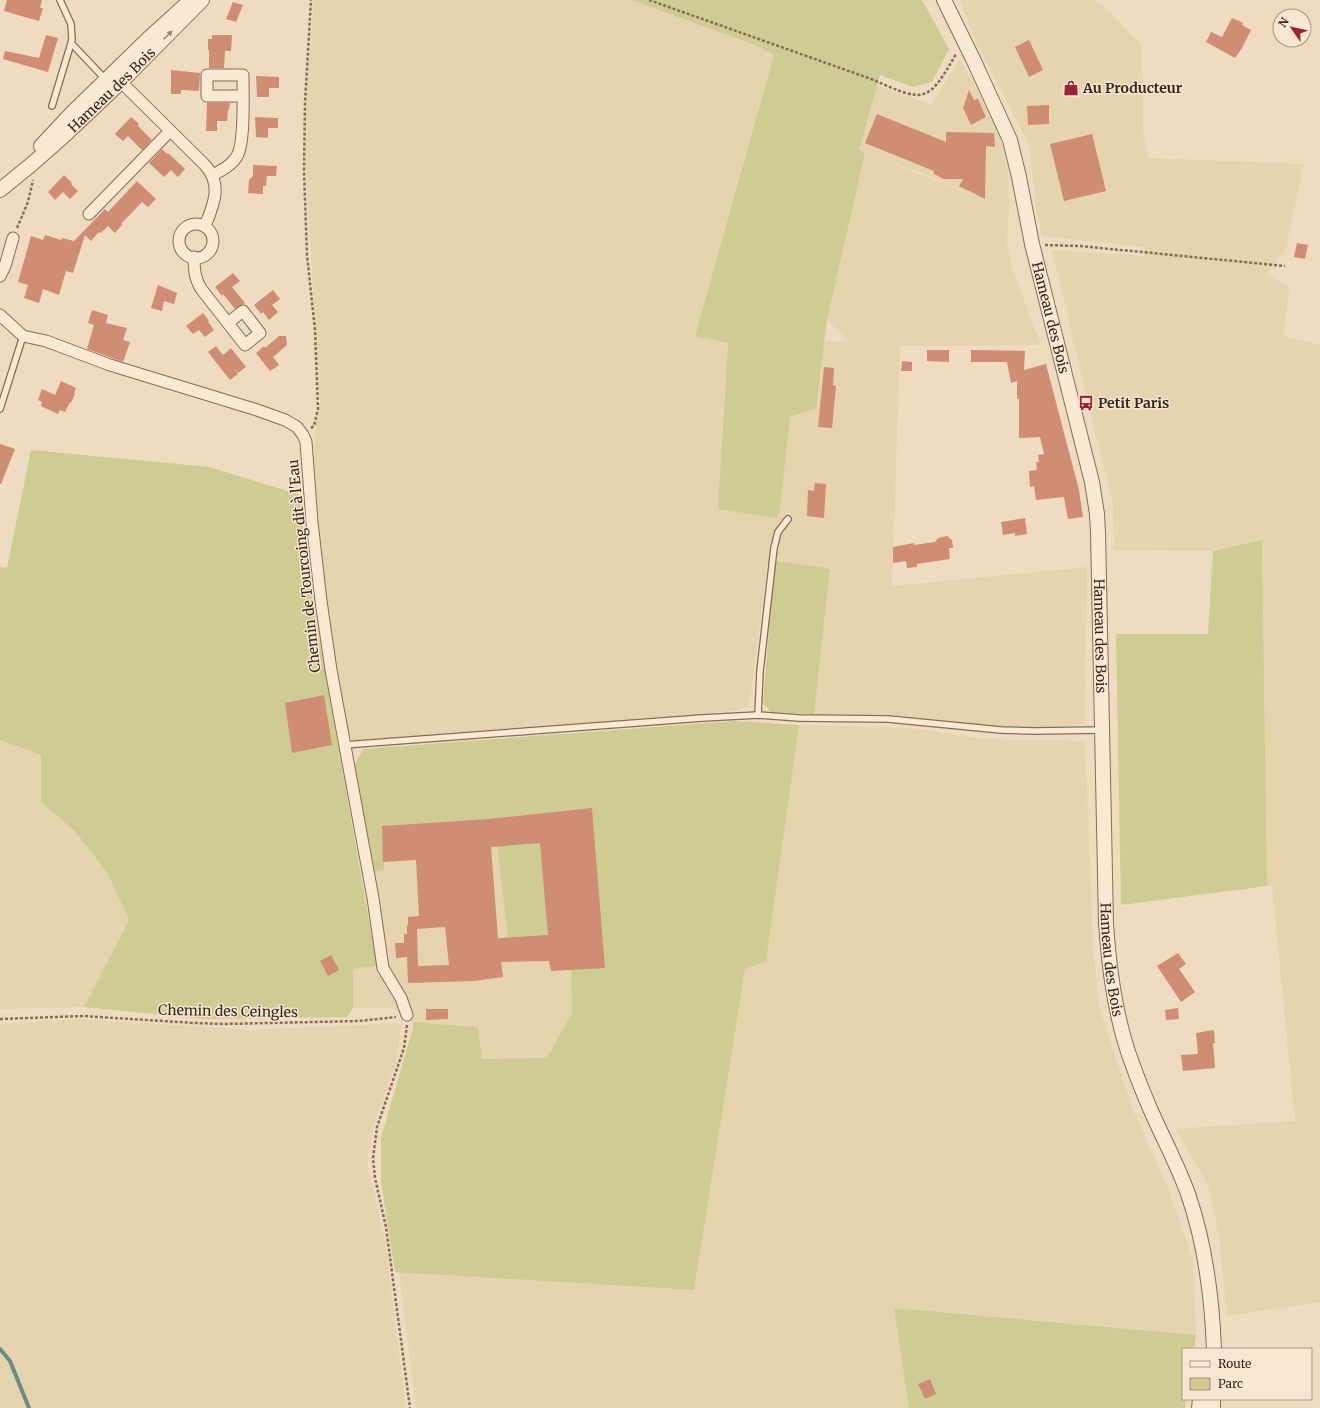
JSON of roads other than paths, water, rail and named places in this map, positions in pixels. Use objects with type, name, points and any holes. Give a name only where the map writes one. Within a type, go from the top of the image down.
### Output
[{"type":"street","name":"Hameau des Bois","points":[[0,190],[32,164],[113,81],[152,35],[192,0]]},
{"type":"street","name":"Hameau des Bois","points":[[16,176],[50,135],[113,81],[202,0]]},
{"type":"street","name":"Hameau des Bois","points":[[944,0],[1010,140],[1018,170],[1032,244],[1081,435],[1095,496],[1098,532],[1106,930],[1110,972],[1123,1037],[1131,1061],[1188,1194],[1200,1235],[1213,1325],[1214,1348]]},
{"type":"street","points":[[113,81],[170,131],[204,164],[213,176],[215,200],[205,226]]},
{"type":"street","points":[[213,176],[233,162],[242,147],[243,96]]},
{"type":"street","points":[[89,214],[170,131]]},
{"type":"street","points":[[198,224],[205,226],[212,233],[213,242],[210,250],[203,256],[194,257],[187,254],[182,248],[180,241],[181,233],[190,225],[198,224]]},
{"type":"street","points":[[0,276],[5,266],[13,238]]},
{"type":"street","points":[[194,257],[195,277],[198,284],[228,324]]},
{"type":"street","points":[[0,315],[23,336]]},
{"type":"street","name":"Chemin de Tourcoing dit à l'Eau","points":[[23,336],[46,341],[110,365],[254,409],[285,420],[297,427],[303,434],[306,442],[312,522],[331,670],[373,898],[383,968],[401,998],[407,1014]]},
{"type":"street","name":"Hameau des Bois","points":[[1205,1348],[1207,1324],[1207,1280]]},
{"type":"lane","points":[[52,106],[72,44],[71,24],[60,0]]},
{"type":"lane","points":[[72,44],[113,81]]},
{"type":"lane","points":[[0,409],[23,336]]},
{"type":"lane","points":[[758,715],[760,671],[774,548],[778,532],[788,519]]},
{"type":"lane","points":[[344,745],[758,715],[799,718],[902,720],[1001,730],[1102,730]]},
{"type":"waterway","points":[[0,1349],[10,1361],[29,1408]]},
{"type":"place","name":"Au Producteur","points":[[1071,88]]},
{"type":"place","name":"Petit Paris","points":[[1086,403]]}]
